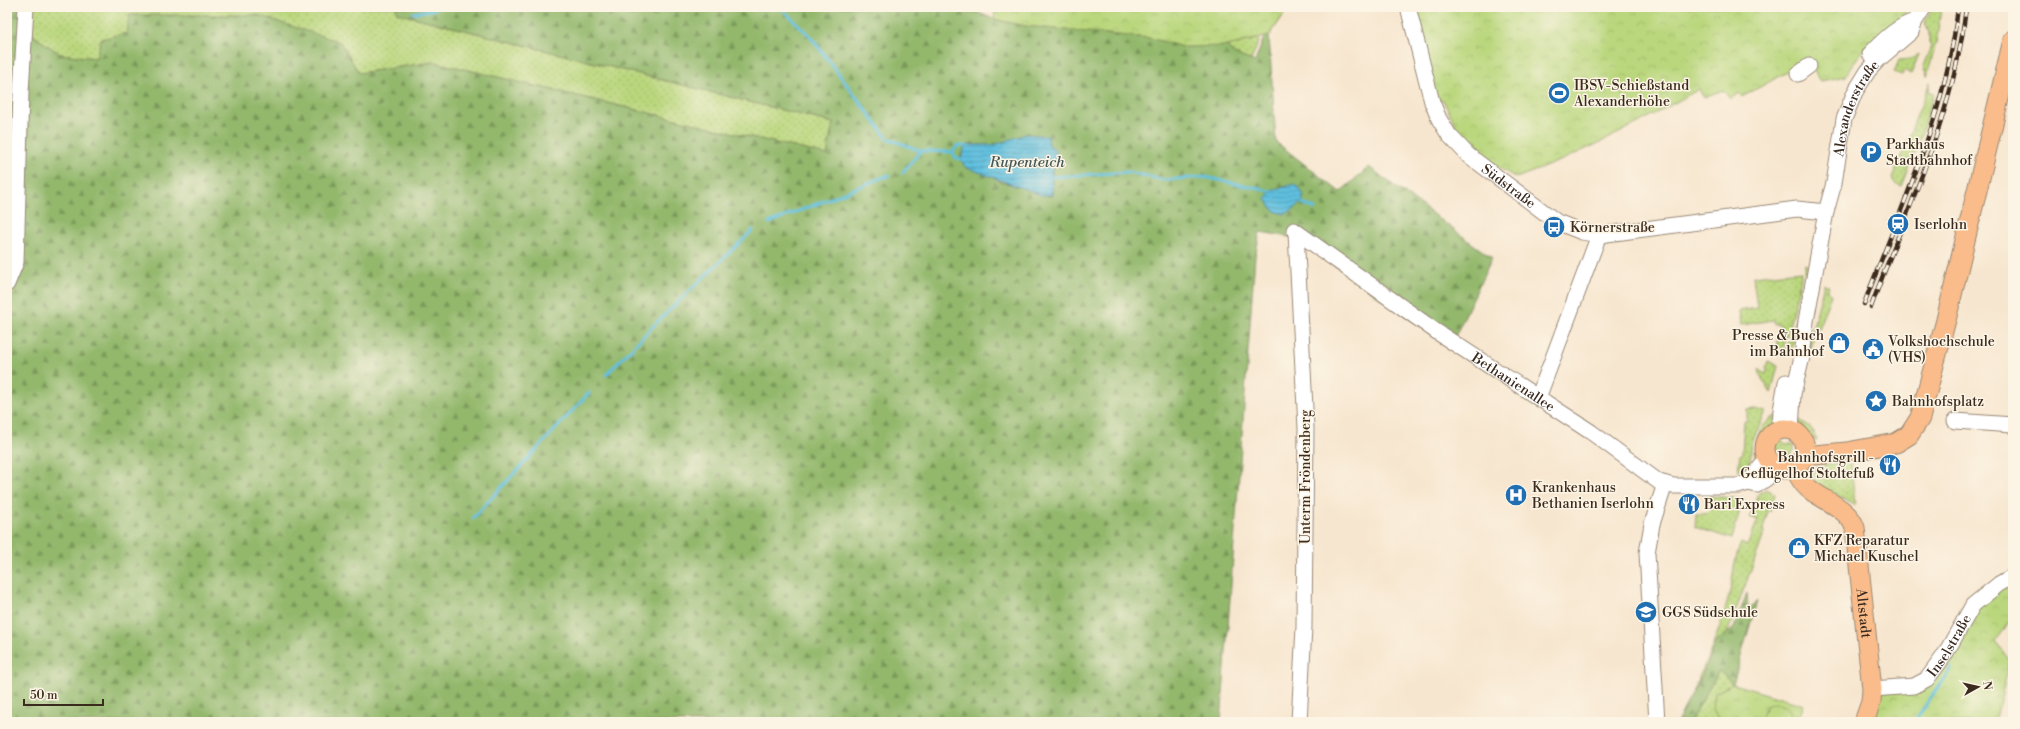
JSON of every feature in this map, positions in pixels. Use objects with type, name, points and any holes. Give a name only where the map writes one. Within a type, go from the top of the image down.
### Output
[{"type":"main road","points":[[1787,453],[1838,444],[1864,448],[1887,445],[1900,441],[1913,431],[1920,418],[1946,320],[2013,40]]},
{"type":"main road","name":"Altstadt","points":[[1787,453],[1792,483],[1802,494],[1840,510],[1850,518],[1855,528],[1872,689],[1871,702],[1864,722]]},
{"type":"street","points":[[7,284],[16,262],[26,7]]},
{"type":"street","name":"Südstraße","points":[[1408,7],[1432,102],[1439,119],[1450,135],[1468,155],[1557,222],[1582,232],[1599,235],[1797,209],[1826,212]]},
{"type":"street","name":"Alexanderstraße","points":[[1787,453],[1792,402],[1802,357],[1806,322],[1826,212],[1826,182],[1831,138],[1836,118],[1847,86],[1854,74],[1871,53],[1903,26],[1915,21],[1924,7]]},
{"type":"street","name":"Bethanienallee","points":[[1295,231],[1437,332],[1605,442],[1650,476],[1665,484],[1732,486],[1748,483],[1787,453]]},
{"type":"street","name":"Unterm Fröndenberg","points":[[1295,231],[1306,428],[1304,626],[1299,722]]},
{"type":"street","points":[[1538,398],[1599,235]]},
{"type":"street","points":[[1955,421],[2013,425]]},
{"type":"street","points":[[1657,721],[1647,553],[1652,524],[1665,484]]},
{"type":"street","name":"Inselstraße","points":[[1872,689],[1914,686],[1927,679],[1944,656],[1972,606],[1999,584],[2013,576]]},
{"type":"green space","points":[[7,7],[20,7],[21,27],[60,54],[96,58],[101,39],[127,33],[129,15],[258,15],[340,42],[359,73],[434,62],[827,155],[833,123],[397,13],[396,7],[964,7],[994,19],[1026,26],[1150,38],[1184,47],[1227,46],[1234,54],[1255,62],[1264,37],[1289,7],[1269,36],[1276,142],[1340,192],[1369,167],[1492,258],[1450,347],[1296,238],[1260,232],[1255,256],[1221,722],[7,722]],"holes":[[[969,145],[994,145],[1055,167],[1052,167],[1052,195],[1041,195],[1034,191],[999,181]]]},
{"type":"green space","points":[[20,7],[396,7],[397,13],[833,123],[827,155],[434,62],[359,73],[340,42],[127,33],[101,39],[96,58],[60,54],[21,27]]},
{"type":"green space","points":[[995,7],[1289,7],[1269,36],[1227,46],[1184,47],[1150,38],[1026,26],[994,19]]},
{"type":"green space","points":[[1410,7],[1910,7],[1900,18],[1867,47],[1857,58],[1846,76],[1821,81],[1807,61],[1742,97],[1739,93],[1730,99],[1723,90],[1704,97],[1699,89],[1610,138],[1564,159],[1516,178],[1480,156],[1459,132],[1443,100],[1434,100]]},
{"type":"green space","points":[[1933,7],[1941,7],[1937,38],[1927,77],[1923,66],[1931,46],[1929,44],[1929,33],[1925,22]]},
{"type":"green space","points":[[1260,38],[1251,61],[1234,54],[1227,46]]},
{"type":"green space","points":[[1919,54],[1911,74],[1904,71],[1902,75],[1894,72],[1899,60],[1911,59]]},
{"type":"green space","points":[[1930,82],[1929,91],[1934,93],[1916,151],[1902,186],[1895,183],[1892,179]]},
{"type":"green space","points":[[1805,263],[1810,266],[1801,311],[1791,352],[1785,354],[1802,297]]},
{"type":"green space","points":[[1801,271],[1801,279],[1782,353],[1775,352],[1776,347],[1778,347],[1777,340],[1781,337],[1779,324],[1775,324],[1774,320],[1741,325],[1739,311],[1757,308],[1753,276]]},
{"type":"green space","points":[[1824,284],[1829,286],[1827,290],[1831,295],[1802,370]]},
{"type":"green space","points":[[1768,361],[1778,366],[1771,393],[1761,377],[1759,369],[1765,374],[1767,372],[1766,367]]},
{"type":"green space","points":[[1755,409],[1766,412],[1752,440],[1750,463],[1746,468],[1738,470],[1740,454],[1742,454],[1744,421],[1747,421],[1747,410]]},
{"type":"green space","points":[[1776,416],[1773,429],[1763,441],[1761,455],[1756,466],[1755,451],[1758,437],[1764,425]]},
{"type":"green space","points":[[1796,418],[1809,426],[1817,440],[1812,440],[1803,434]]},
{"type":"green space","points":[[1781,439],[1785,444],[1794,444],[1794,450],[1791,455],[1785,457],[1780,453],[1778,448],[1774,449],[1777,442]]},
{"type":"green space","points":[[1851,462],[1855,506],[1815,483],[1810,474],[1812,468],[1824,464]]},
{"type":"green space","points":[[1767,489],[1775,494],[1771,510],[1768,511],[1763,530],[1765,532],[1714,669],[1699,692],[1692,692],[1707,659],[1724,614],[1738,550],[1741,543],[1747,546],[1758,520],[1750,517],[1759,493]]},
{"type":"green space","points":[[1710,496],[1744,499],[1732,539],[1695,527],[1696,514],[1705,514],[1711,508]]},
{"type":"green space","points":[[2013,578],[2013,615],[1996,642],[2010,661],[1995,722],[1866,722],[1876,691],[1915,688],[1973,607]]},
{"type":"green space","points":[[1747,593],[1748,610],[1757,601],[1733,684],[1719,671],[1690,722],[1677,722],[1702,675],[1716,642],[1734,628]]},
{"type":"green space","points":[[1719,671],[1733,684],[1715,693],[1713,708],[1720,722],[1690,722]]},
{"type":"green space","points":[[1733,684],[1804,705],[1797,722],[1720,722],[1713,708],[1715,693]]},
{"type":"green space","points":[[1774,703],[1788,709],[1791,716],[1788,722],[1760,722],[1766,706]]},
{"type":"water","name":"Rupenteich","points":[[1026,134],[1048,136],[1049,145],[1056,150],[1055,167],[1052,167],[1052,195],[1041,195],[965,167],[961,159],[965,146],[994,145]]},
{"type":"water","points":[[1295,184],[1303,194],[1302,201],[1299,205],[1286,214],[1273,210],[1266,199],[1270,191]]},
{"type":"waterway","points":[[780,7],[810,36],[887,138],[921,151],[953,152],[955,157],[961,159]]},
{"type":"waterway","points":[[413,13],[435,9]]},
{"type":"waterway","points":[[953,152],[957,146],[965,146]]},
{"type":"waterway","points":[[902,173],[921,151]]},
{"type":"waterway","points":[[1052,177],[1128,172],[1164,180],[1205,177],[1270,191]]},
{"type":"waterway","points":[[769,223],[889,175]]},
{"type":"waterway","points":[[1302,203],[1315,209]]},
{"type":"waterway","points":[[606,375],[654,325],[753,230]]},
{"type":"waterway","points":[[473,518],[589,393]]},
{"type":"waterway","points":[[1914,722],[1951,668]]},
{"type":"railway","points":[[1864,304],[1907,195],[1933,122],[1944,84],[1958,7]]},
{"type":"railway","points":[[1871,307],[1914,197],[1941,122],[1952,85],[1966,7]]},
{"type":"place","name":"IBSV-Schießstand Alexanderhöhe","points":[[1559,93]]},
{"type":"place","name":"Parkhaus Stadtbahnhof","points":[[1871,152]]},
{"type":"place","name":"Iserlohn","points":[[1898,224]]},
{"type":"place","name":"Körnerstraße","points":[[1554,227]]},
{"type":"place","name":"Presse & Buch im Bahnhof","points":[[1839,343]]},
{"type":"place","name":"Volkshochschule (VHS)","points":[[1873,349]]},
{"type":"place","name":"Bahnhofsplatz","points":[[1876,401]]},
{"type":"place","name":"Bahnhofsgrill - Geflügelhof Stoltefuß","points":[[1890,465]]},
{"type":"place","name":"Krankenhaus Bethanien Iserlohn","points":[[1516,495]]},
{"type":"place","name":"Bari Express","points":[[1689,504]]},
{"type":"place","name":"KFZ Reparatur Michael Kuschel","points":[[1799,548]]},
{"type":"place","name":"GGS Südschule","points":[[1646,612]]}]
